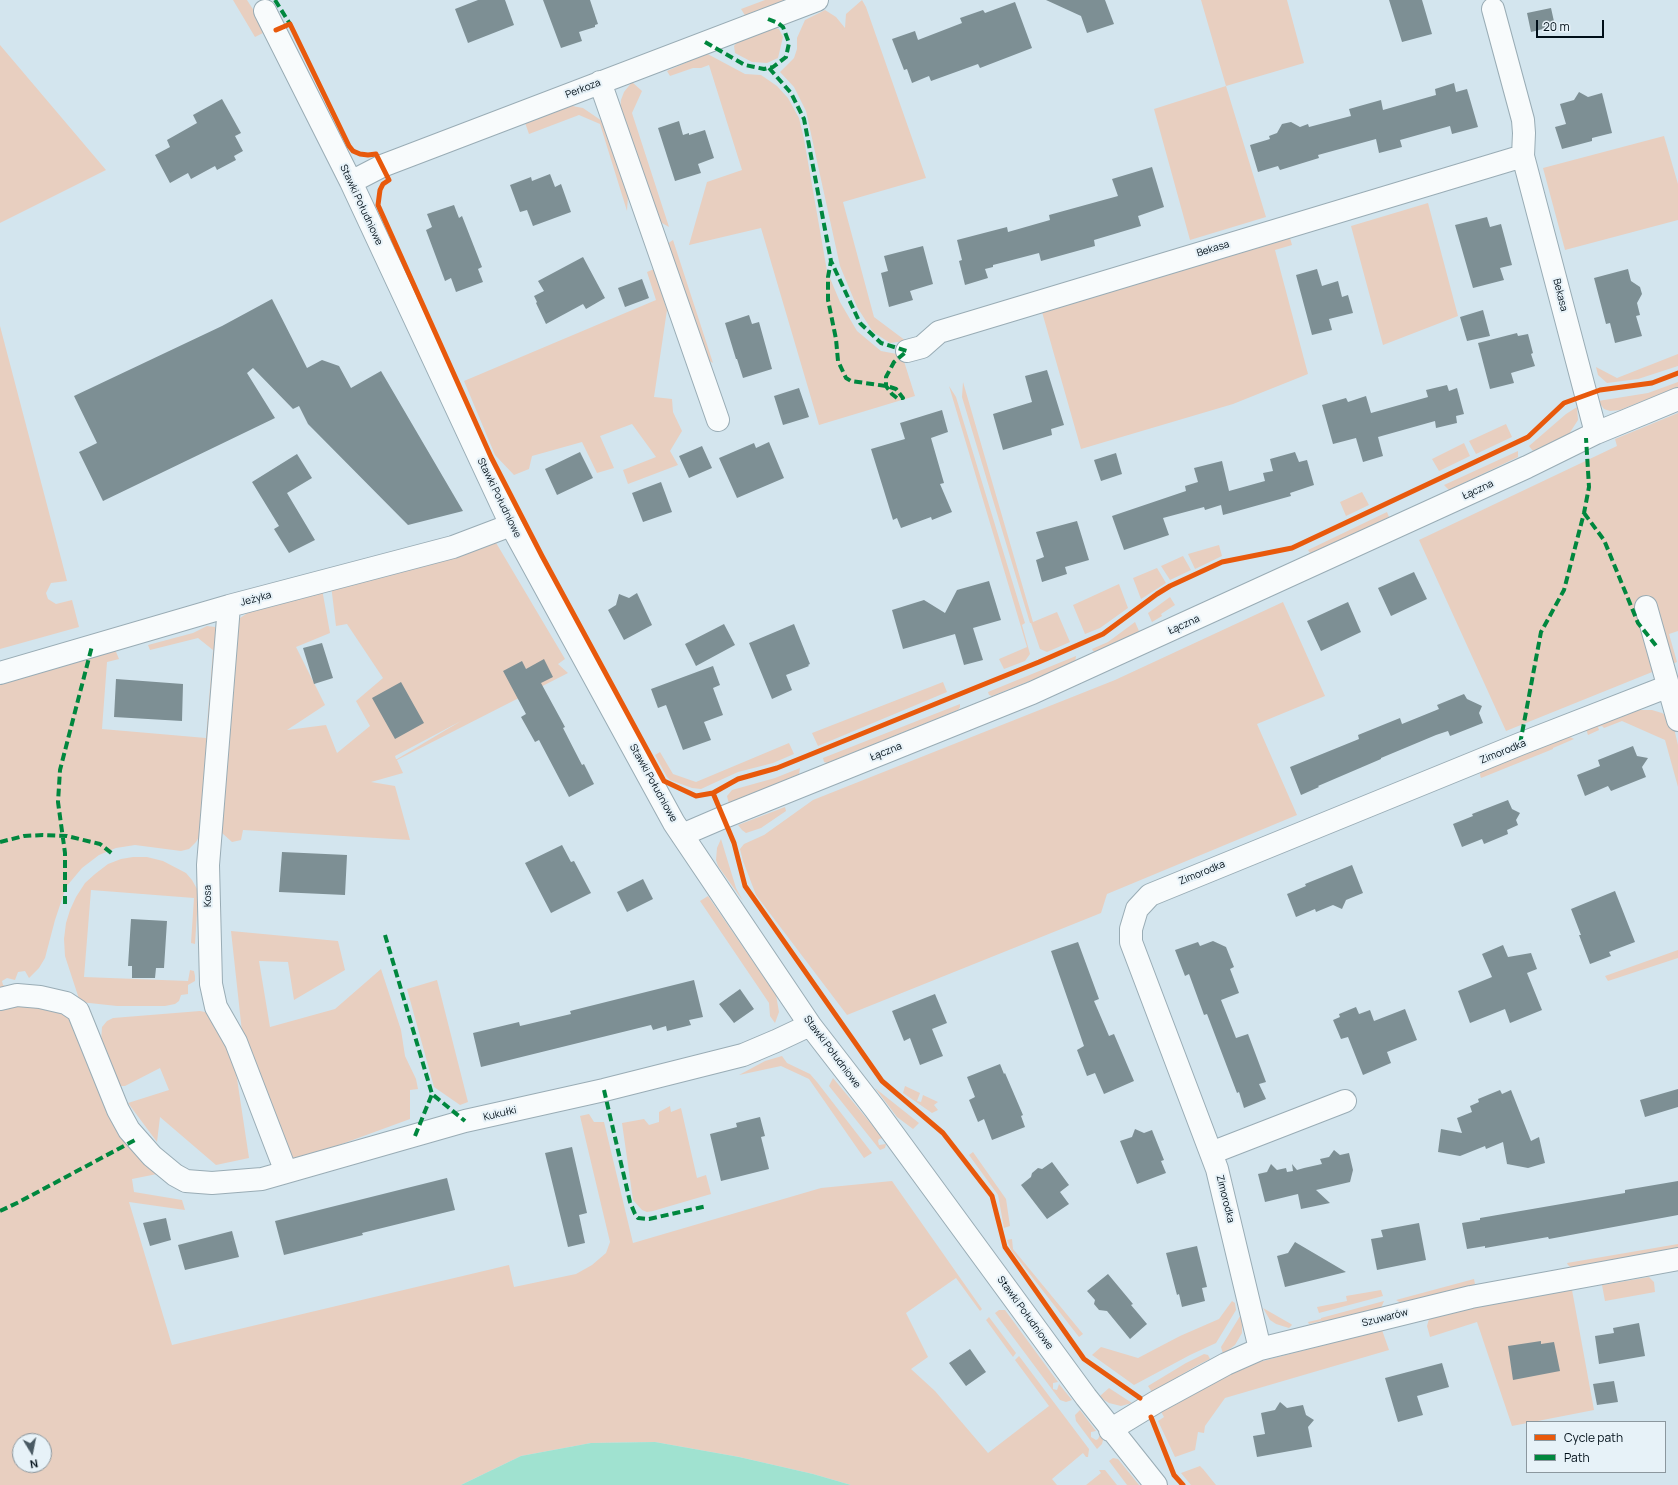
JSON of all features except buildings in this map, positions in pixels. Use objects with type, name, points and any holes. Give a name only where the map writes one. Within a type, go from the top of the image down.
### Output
[{"type":"street","name":"Perkoza","points":[[351,182],[382,166],[817,0]]},
{"type":"street","name":"Bekasa","points":[[1493,9],[1523,120],[1523,156],[1596,433]]},
{"type":"street","name":"Stawki Południowe","points":[[265,11],[351,182],[511,525],[682,835],[810,1024],[875,1109],[1110,1430],[1156,1485]]},
{"type":"street","points":[[600,82],[718,420]]},
{"type":"street","name":"Bekasa","points":[[907,351],[922,347],[939,332],[1523,156]]},
{"type":"street","name":"Łączna","points":[[682,835],[1032,693],[1527,467],[1596,433],[1678,399]]},
{"type":"street","name":"Jeżyka","points":[[0,673],[229,606],[453,547],[511,525]]},
{"type":"street","name":"Kosa","points":[[229,606],[208,865],[210,984],[216,1007],[236,1042],[286,1172]]},
{"type":"street","points":[[1646,607],[1678,720]]},
{"type":"street","name":"Zimorodka","points":[[1260,1349],[1217,1169],[1131,942],[1130,936],[1132,922],[1137,909],[1150,895],[1520,744],[1669,686]]},
{"type":"street","name":"Kukułki","points":[[0,998],[17,995],[40,997],[60,1001],[78,1011],[118,1110],[129,1130],[152,1156],[166,1169],[186,1181],[212,1183],[262,1179],[465,1121],[604,1090],[743,1055],[810,1024]]},
{"type":"street","points":[[1211,1153],[1345,1101]]},
{"type":"street","name":"Szuwarów","points":[[1110,1430],[1156,1402],[1226,1364],[1260,1349],[1471,1297],[1678,1259]]},
{"type":"shaded area","points":[[233,0],[247,0],[267,31],[255,37]]},
{"type":"shaded area","points":[[765,0],[791,0],[748,20],[741,9]]},
{"type":"shaded area","points":[[862,0],[866,7],[926,178],[843,202],[874,317],[906,341],[890,343],[873,332],[857,307],[840,266],[806,111],[794,87],[780,72],[794,58],[797,49],[797,38],[805,20],[825,10],[836,17],[845,28],[846,14]]},
{"type":"shaded area","points":[[1201,0],[1287,0],[1304,63],[1226,86]]},
{"type":"shaded area","points":[[769,26],[779,29],[783,37],[778,58],[767,63],[752,62],[735,53],[734,46],[739,40]]},
{"type":"shaded area","points":[[0,45],[106,170],[0,223]]},
{"type":"shaded area","points":[[702,51],[745,74],[761,75],[777,86],[788,98],[799,118],[827,271],[840,302],[857,331],[881,351],[902,355],[915,396],[819,425],[761,228],[689,245],[707,182],[742,170],[709,65],[701,68],[693,68],[670,76],[667,71],[703,55]]},
{"type":"shaded area","points":[[632,82],[642,91],[632,113],[669,227],[656,217],[620,111],[621,100],[624,92]]},
{"type":"shaded area","points":[[1226,86],[1266,217],[1190,240],[1154,109]]},
{"type":"shaded area","points":[[567,105],[583,108],[602,121],[628,195],[627,211],[600,124],[579,115],[529,134],[523,117]]},
{"type":"shaded area","points":[[1664,136],[1678,184],[1678,220],[1565,250],[1543,168]]},
{"type":"shaded area","points":[[1428,203],[1458,316],[1383,345],[1351,226]]},
{"type":"shaded area","points":[[1290,238],[1292,245],[1275,250],[1308,374],[1233,404],[1081,449],[1042,312]]},
{"type":"shaded area","points":[[673,240],[713,363],[708,360],[667,244]]},
{"type":"shaded area","points":[[654,269],[667,310],[654,397],[672,399],[673,412],[682,431],[670,451],[678,465],[628,484],[623,470],[656,457],[632,424],[600,436],[614,468],[597,473],[582,442],[532,456],[529,469],[514,475],[495,455],[464,381],[656,300],[647,272]]},
{"type":"shaded area","points":[[0,326],[67,581],[51,583],[46,593],[48,599],[56,604],[72,600],[79,627],[0,649]]},
{"type":"shaded area","points":[[1678,354],[1678,366],[1638,379],[1607,383],[1598,375],[1596,367],[1617,378]]},
{"type":"shaded area","points":[[963,382],[1033,622],[1057,612],[1070,642],[1047,652],[1040,649],[1030,623],[962,397]]},
{"type":"shaded area","points":[[1678,382],[1678,387],[1620,410],[1610,411],[1604,409],[1598,401],[1648,393]]},
{"type":"shaded area","points":[[949,386],[956,397],[1025,623],[1022,625],[1030,654],[1025,661],[1004,669],[999,659],[1027,647]]},
{"type":"shaded area","points":[[1577,407],[1578,420],[1569,434],[1533,451],[1529,446],[1566,414]]},
{"type":"shaded area","points":[[1678,413],[1678,631],[1669,634],[1677,662],[1506,731],[1419,540],[1617,446],[1615,439]]},
{"type":"shaded area","points":[[1506,424],[1512,437],[1476,454],[1469,441]]},
{"type":"shaded area","points":[[1464,443],[1470,456],[1439,471],[1432,459]]},
{"type":"shaded area","points":[[1518,451],[1518,457],[1449,490],[1444,485]]},
{"type":"shaded area","points":[[1362,492],[1369,505],[1346,516],[1340,502]]},
{"type":"shaded area","points":[[1387,512],[1389,517],[1313,554],[1308,550]]},
{"type":"shaded area","points":[[495,541],[565,659],[558,664],[568,673],[397,760],[403,773],[371,782],[395,786],[410,840],[243,830],[241,840],[232,842],[222,833],[216,813],[234,622],[255,608],[322,589],[330,633],[296,647],[325,705],[287,730],[326,725],[337,753],[370,726],[356,701],[383,678],[347,624],[336,626],[331,585]],"holes":[[[461,721],[397,759],[395,756]]]},
{"type":"shaded area","points":[[1219,545],[1222,556],[1195,569],[1188,554]]},
{"type":"shaded area","points":[[1183,556],[1191,570],[1170,580],[1161,566]]},
{"type":"shaded area","points":[[1157,568],[1166,583],[1141,599],[1133,578]]},
{"type":"shaded area","points":[[1119,584],[1128,608],[1100,628],[1085,634],[1073,605]]},
{"type":"shaded area","points":[[1170,597],[1175,605],[1152,622],[1148,613]]},
{"type":"shaded area","points":[[1283,602],[1325,696],[1257,724],[1297,815],[1107,894],[1101,913],[847,1015],[756,895],[740,849],[744,844],[764,835],[813,800],[1115,680]]},
{"type":"shaded area","points":[[1135,622],[1139,631],[1131,637],[1097,652],[1093,651],[1092,649],[1108,642]]},
{"type":"shaded area","points":[[207,626],[215,627],[217,631],[202,832],[196,842],[189,849],[181,851],[135,845],[116,848],[99,855],[82,868],[66,887],[45,958],[39,968],[29,978],[25,971],[18,972],[15,980],[7,978],[2,981],[3,985],[8,987],[0,992],[0,678],[114,647],[119,659],[107,662],[102,729],[206,738],[213,650],[198,638],[150,650],[148,645],[193,633]]},
{"type":"shaded area","points":[[1076,656],[1075,663],[992,696],[989,695],[988,692]]},
{"type":"shaded area","points":[[943,682],[947,692],[818,746],[812,733]]},
{"type":"shaded area","points":[[960,704],[958,710],[827,763],[824,762],[823,758]]},
{"type":"shaded area","points":[[1640,710],[1652,710],[1662,713],[1672,720],[1678,745],[1678,787],[1665,740],[1622,721],[1604,728],[1602,726],[1598,727],[1599,730],[1588,735],[1586,729],[1627,713]]},
{"type":"shaded area","points":[[1568,736],[1574,739],[1481,778],[1481,769]]},
{"type":"shaded area","points":[[789,743],[794,754],[773,763],[738,772],[701,789],[692,788],[670,780],[655,755],[660,752],[673,774],[696,782]]},
{"type":"shaded area","points":[[800,768],[799,774],[729,804],[727,796],[732,790],[775,778]]},
{"type":"shaded area","points":[[785,807],[786,811],[761,828],[746,833],[738,825]]},
{"type":"shaded area","points":[[721,839],[736,888],[743,901],[718,866],[716,860],[717,848]]},
{"type":"shaded area","points":[[147,857],[163,861],[186,873],[192,880],[197,889],[198,898],[195,944],[191,943],[194,898],[91,890],[84,977],[188,981],[190,970],[194,971],[195,981],[188,985],[188,994],[181,995],[179,1001],[175,1004],[165,1006],[117,1006],[80,1002],[65,956],[64,939],[66,923],[70,910],[85,883],[95,874],[108,864],[121,859]]},
{"type":"shaded area","points":[[708,896],[776,995],[779,1012],[775,1023],[770,1016],[769,1003],[700,901]]},
{"type":"shaded area","points":[[231,931],[338,941],[345,970],[294,1000],[288,962],[259,961],[270,1027],[335,1009],[381,969],[401,1030],[405,1056],[416,1079],[418,1089],[410,1090],[410,1119],[290,1163],[243,1041]]},
{"type":"shaded area","points":[[1678,950],[1678,958],[1608,981],[1605,976]]},
{"type":"shaded area","points":[[437,980],[468,1102],[460,1105],[434,1087],[407,989]]},
{"type":"shaded area","points":[[17,1003],[67,1013],[162,1173],[132,1179],[134,1192],[182,1200],[185,1210],[129,1202],[172,1345],[509,1265],[514,1287],[576,1274],[592,1265],[606,1253],[610,1242],[580,1116],[589,1114],[594,1122],[604,1122],[633,1243],[821,1188],[892,1181],[982,1309],[980,1311],[956,1278],[906,1313],[928,1357],[911,1369],[935,1391],[988,1453],[1049,1406],[1015,1360],[1019,1356],[1089,1449],[1088,1457],[1086,1457],[1083,1453],[1052,1479],[1057,1485],[851,1485],[813,1474],[739,1457],[655,1442],[591,1443],[521,1456],[461,1485],[0,1485],[0,1006]]},
{"type":"shaded area","points":[[200,1011],[210,1013],[224,1029],[236,1072],[249,1158],[216,1165],[160,1117],[157,1142],[128,1103],[169,1090],[160,1068],[125,1086],[116,1086],[101,1041],[102,1027],[107,1021],[113,1018]]},
{"type":"shaded area","points":[[782,1056],[787,1063],[810,1074],[872,1153],[864,1158],[809,1079],[781,1066],[739,1075],[765,1061]]},
{"type":"shaded area","points":[[833,1078],[883,1138],[879,1139],[878,1141],[879,1145],[886,1144],[885,1148],[880,1150],[829,1086]]},
{"type":"shaded area","points":[[905,1086],[920,1093],[917,1101],[921,1102],[923,1095],[938,1102],[934,1105],[938,1110],[932,1113],[903,1093]]},
{"type":"shaded area","points":[[875,1088],[919,1123],[913,1129],[897,1117]]},
{"type":"shaded area","points":[[670,1106],[671,1112],[681,1108],[697,1178],[706,1175],[711,1194],[647,1212],[642,1210],[633,1200],[622,1123],[644,1119],[649,1125],[659,1122],[659,1112]]},
{"type":"shaded area","points":[[973,1152],[1006,1199],[1010,1226],[1004,1228],[998,1195],[969,1155]]},
{"type":"shaded area","points":[[1012,1239],[1013,1249],[1083,1334],[1079,1337],[1011,1250],[1007,1240]]},
{"type":"shaded area","points":[[1678,1244],[1678,1251],[1573,1269],[1567,1263]]},
{"type":"shaded area","points":[[1649,1277],[1654,1282],[1655,1292],[1605,1301],[1602,1285]]},
{"type":"shaded area","points":[[1474,1279],[1475,1284],[1473,1285],[1401,1303],[1396,1300]]},
{"type":"shaded area","points":[[1381,1290],[1383,1296],[1319,1313],[1317,1307],[1347,1301],[1346,1296]]},
{"type":"shaded area","points":[[1572,1290],[1594,1410],[1538,1421],[1526,1421],[1526,1423],[1512,1426],[1477,1322],[1430,1337],[1427,1326],[1429,1319],[1477,1307]]},
{"type":"shaded area","points":[[1232,1301],[1235,1303],[1236,1310],[1216,1343],[1134,1385],[1092,1355],[1101,1347],[1138,1358],[1180,1336],[1219,1319]]},
{"type":"shaded area","points":[[1384,1301],[1381,1308],[1323,1323],[1322,1321],[1309,1324],[1308,1322],[1321,1319]]},
{"type":"shaded area","points":[[1263,1308],[1292,1325],[1289,1328],[1276,1324],[1270,1320]]},
{"type":"shaded area","points":[[999,1310],[1005,1310],[1058,1382],[1053,1383],[1053,1389],[1057,1390],[1059,1384],[1072,1400],[1066,1402],[1060,1400],[995,1313]]},
{"type":"shaded area","points":[[1242,1313],[1242,1333],[1235,1345],[1223,1354],[1221,1347]]},
{"type":"shaded area","points":[[989,1317],[1016,1353],[1013,1357],[986,1320]]},
{"type":"shaded area","points":[[1382,1330],[1389,1350],[1225,1398],[1205,1426],[1204,1433],[1198,1432],[1195,1450],[1175,1457],[1158,1421],[1164,1417],[1160,1410],[1226,1375],[1255,1363]]},
{"type":"shaded area","points":[[1204,1354],[1208,1355],[1210,1359],[1152,1392],[1148,1386],[1186,1363]]},
{"type":"shaded area","points":[[1109,1388],[1132,1403],[1121,1406],[1104,1400],[1100,1396]]},
{"type":"shaded area","points":[[1080,1410],[1096,1431],[1091,1432],[1091,1437],[1096,1440],[1100,1435],[1103,1440],[1102,1444],[1097,1449],[1076,1421],[1075,1415]]},
{"type":"shaded area","points":[[655,1442],[739,1457],[813,1474],[851,1485],[461,1485],[521,1456],[591,1443]]},
{"type":"shaded area","points":[[1113,1458],[1118,1459],[1139,1485],[1127,1485],[1109,1461]]},
{"type":"shaded area","points":[[1200,1466],[1216,1485],[1191,1485],[1181,1473]]},
{"type":"shaded area","points":[[1099,1470],[1105,1470],[1117,1485],[1086,1485],[1101,1473]]},
{"type":"marked path","points":[[275,0],[290,24]]},
{"type":"marked path","points":[[705,42],[745,65],[764,69],[773,67],[786,57],[789,43],[783,27],[768,19]]},
{"type":"marked path","points":[[769,68],[791,93],[804,119],[831,261],[828,277],[828,300],[836,339],[838,361],[846,378],[851,381],[886,386],[890,387],[896,389],[903,398],[897,398],[892,394],[886,386],[886,377],[894,362],[907,351],[881,343],[860,323],[831,261]]},
{"type":"marked path","points":[[1520,744],[1541,632],[1564,590],[1584,513],[1589,487],[1586,438]]},
{"type":"marked path","points":[[1584,513],[1604,540],[1638,623],[1658,648]]},
{"type":"marked path","points":[[65,904],[65,853],[58,802],[60,770],[92,646]]},
{"type":"marked path","points":[[0,842],[24,836],[67,836],[100,844],[114,855]]},
{"type":"marked path","points":[[385,935],[432,1094],[465,1121]]},
{"type":"marked path","points":[[604,1090],[630,1202],[638,1218],[649,1219],[707,1206]]},
{"type":"marked path","points":[[415,1136],[432,1094]]},
{"type":"marked path","points":[[0,1211],[137,1139]]},
{"type":"cycle path","points":[[276,30],[290,24],[349,146],[353,151],[360,154],[376,154],[389,180],[383,184],[380,190],[378,205],[491,457],[542,556],[664,781],[696,796],[713,793],[734,843],[745,886],[882,1081],[943,1133],[992,1196],[1005,1247],[1084,1359],[1140,1398]]},
{"type":"cycle path","points":[[713,793],[738,779],[777,768],[1039,662],[1103,634],[1170,586],[1222,562],[1292,548],[1528,437],[1564,403],[1600,390],[1652,383],[1678,373]]},
{"type":"cycle path","points":[[1151,1417],[1174,1475],[1183,1485]]}]
